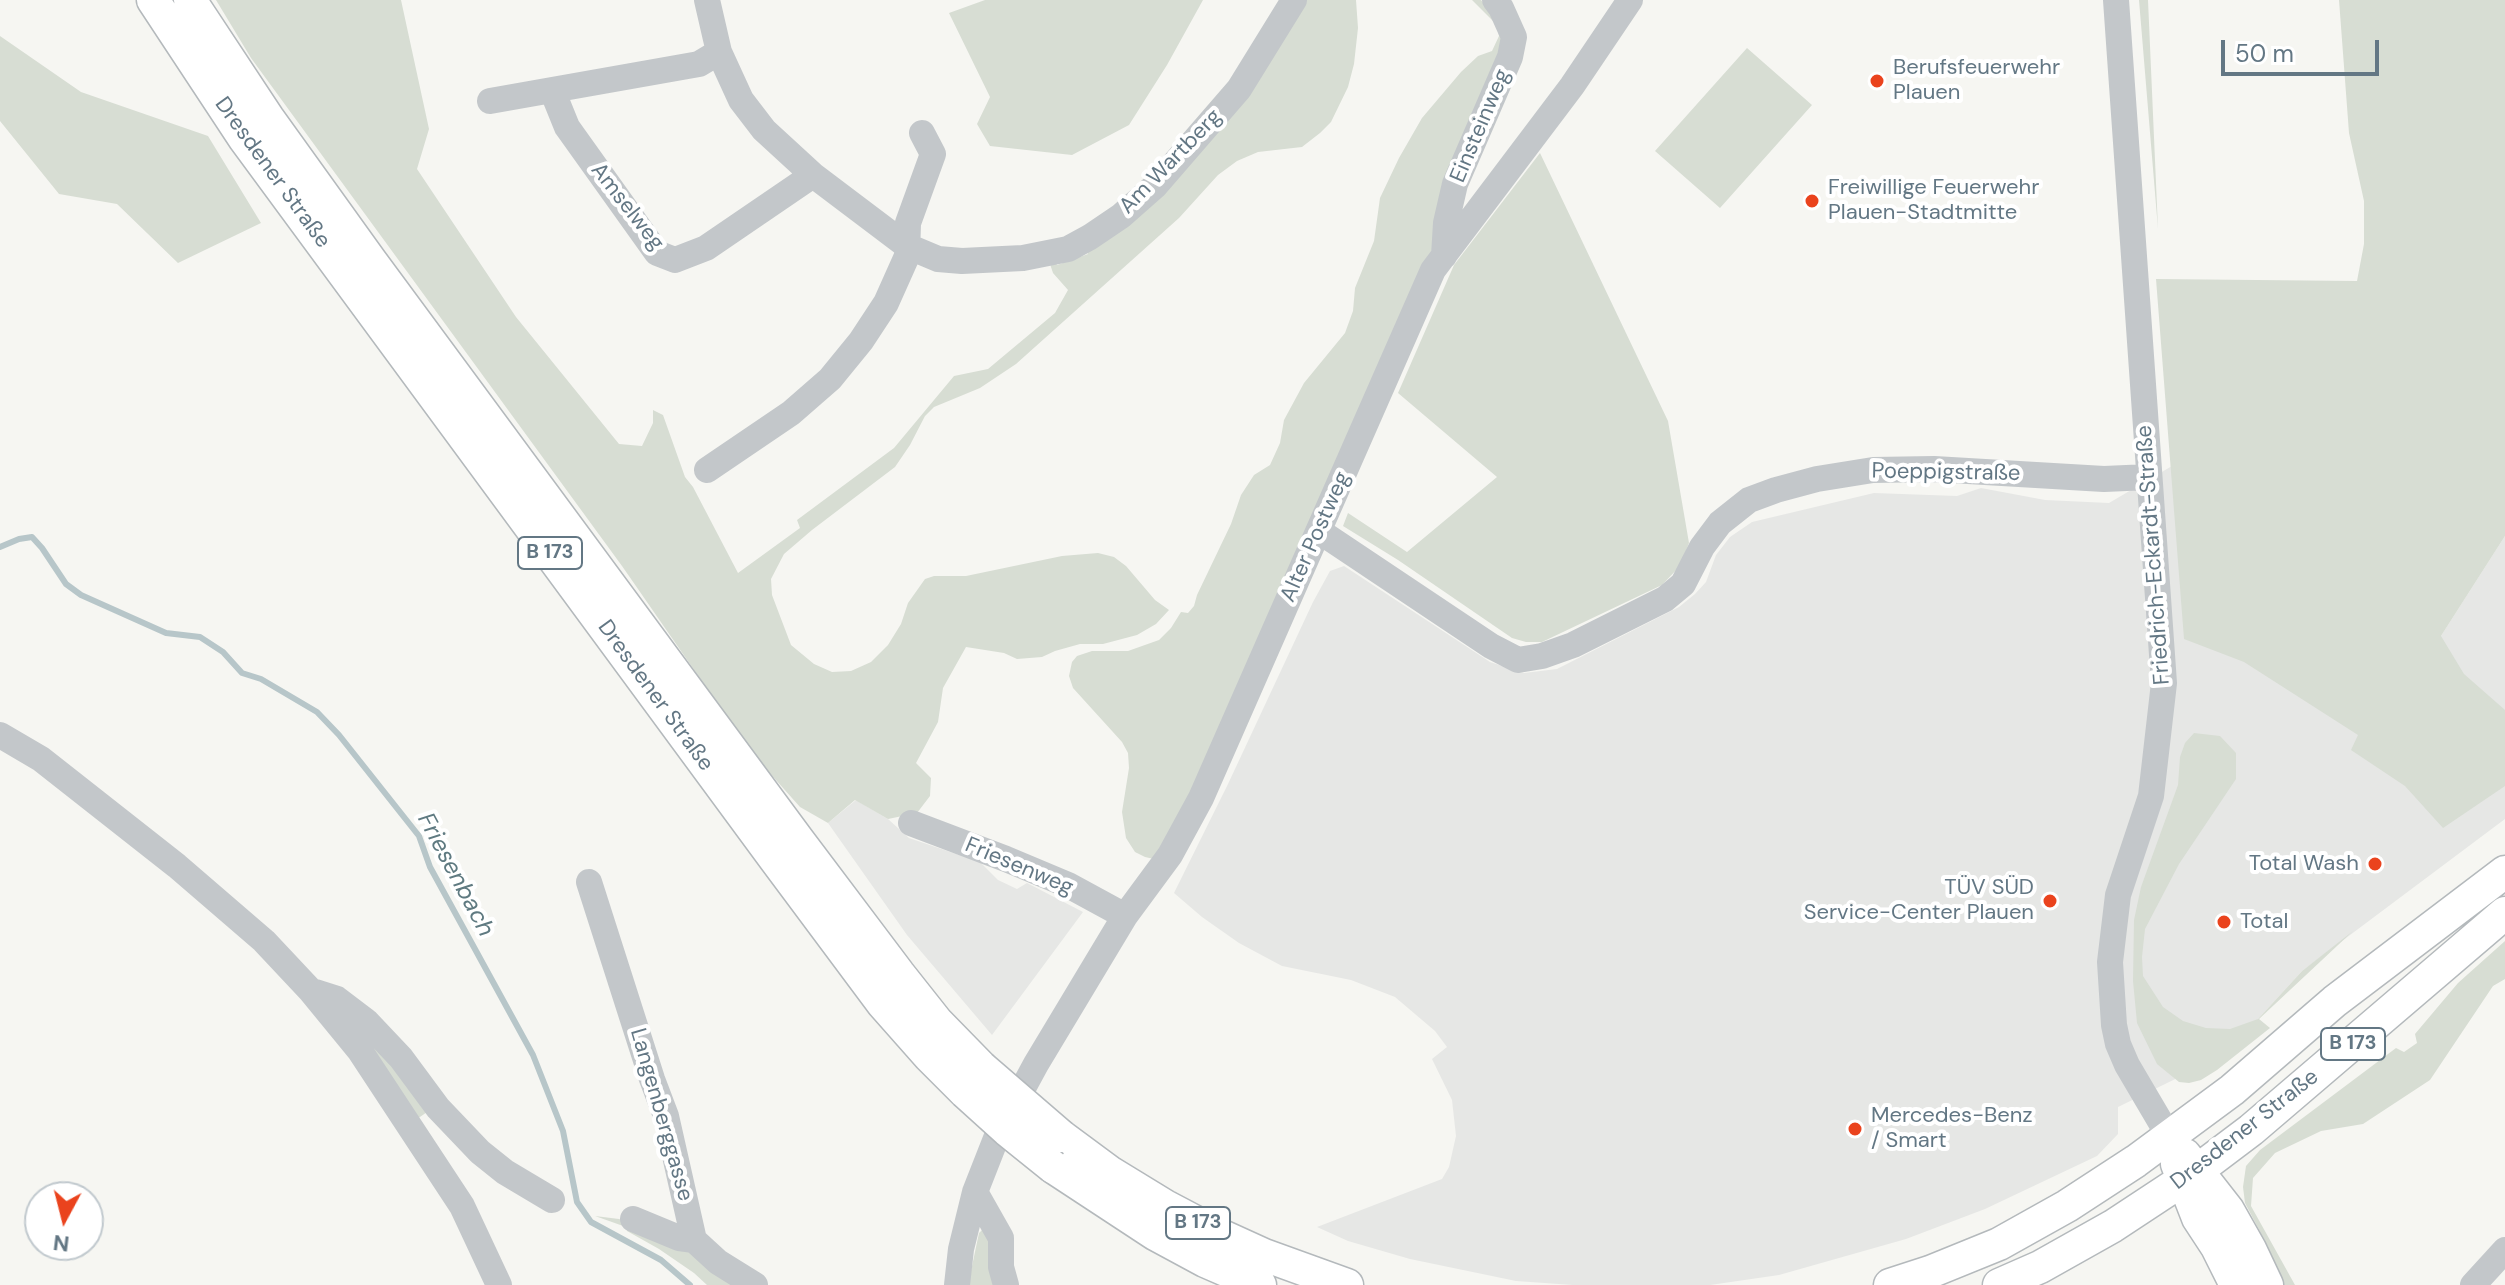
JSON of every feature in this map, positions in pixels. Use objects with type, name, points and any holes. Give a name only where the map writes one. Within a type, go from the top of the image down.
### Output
[{"type":"main road","name":"Dresdener Straße","points":[[153,0],[244,138],[883,1004],[929,1056],[973,1079],[1007,1130],[1053,1167],[1155,1234],[1205,1261],[1260,1285]]},
{"type":"main road","name":"B 173","points":[[190,0],[268,118],[380,273],[806,851],[937,1022],[973,1079],[1061,1136],[1111,1173],[1192,1220],[1264,1255],[1347,1285]]},
{"type":"main road","name":"B 173","points":[[1890,1285],[1999,1244],[2067,1206],[2170,1138],[2232,1090],[2335,1001],[2505,872]]},
{"type":"main road","name":"Dresdener Straße","points":[[1999,1285],[2040,1267],[2113,1226],[2190,1176],[2251,1130],[2505,913]]},
{"type":"main road","points":[[2170,1138],[2190,1176],[2198,1218],[2236,1285]]},
{"type":"main road","points":[[2190,1176],[2228,1210],[2267,1285]]},
{"type":"street","name":"Am Wartberg","points":[[707,0],[719,52],[741,100],[764,130],[813,175],[907,246],[938,259],[962,261],[1023,258],[1068,249],[1121,216],[1155,186],[1239,89],[1294,0]]},
{"type":"street","name":"Einsteinweg","points":[[1444,256],[1446,223],[1455,184],[1510,57],[1514,37],[1495,0]]},
{"type":"street","name":"Alter Postweg","points":[[975,1192],[997,1136],[1023,1087],[1125,916],[1170,855],[1201,798],[1433,270],[1572,86],[1630,0]]},
{"type":"street","name":"Friedrich-Eckardt-Straße","points":[[2116,0],[2164,683],[2151,796],[2118,895],[2110,962],[2118,1044],[2170,1138]]},
{"type":"street","points":[[490,101],[699,64],[719,52]]},
{"type":"street","name":"Amselweg","points":[[552,90],[567,127],[657,253],[675,260],[706,248],[813,175]]},
{"type":"street","points":[[707,470],[791,413],[830,379],[861,341],[886,303],[907,256],[908,223],[933,154],[922,133]]},
{"type":"street","name":"Poeppigstraße","points":[[1319,531],[1491,646],[1518,660],[1542,656],[1573,645],[1665,599],[1683,584],[1702,547],[1720,523],[1749,500],[1776,490],[1817,479],[1873,470],[1934,469],[2104,479],[2149,477]]},
{"type":"street","points":[[0,735],[41,759],[177,866],[264,941],[310,990],[360,1051],[462,1206],[499,1285]]},
{"type":"street","name":"Friesenweg","points":[[911,823],[1055,880],[1125,916]]},
{"type":"street","name":"Langenberggasse","points":[[589,882],[666,1116],[694,1240],[679,1238],[633,1219]]},
{"type":"street","points":[[310,990],[337,999],[366,1021],[401,1058],[438,1108],[480,1152],[505,1172],[552,1200]]},
{"type":"street","points":[[957,1285],[961,1249],[975,1192]]},
{"type":"street","points":[[975,1192],[1001,1238],[1001,1267],[1006,1285]]},
{"type":"street","points":[[694,1240],[718,1262],[755,1285]]},
{"type":"street","points":[[2473,1285],[2505,1250]]},
{"type":"shaded area","points":[[216,0],[401,0],[429,129],[417,169],[516,317],[619,444],[642,446],[653,423],[653,410],[663,415],[685,477],[738,573],[800,528],[797,520],[894,448],[954,376],[988,369],[1055,313],[1068,290],[1053,273],[1049,261],[1055,260],[1057,265],[1088,254],[1084,247],[1302,0],[1356,0],[1358,28],[1348,87],[1331,122],[1320,133],[1302,147],[1258,152],[1237,161],[1218,175],[1179,218],[1016,364],[980,388],[934,407],[925,416],[895,467],[784,554],[771,579],[772,595],[791,645],[814,664],[832,672],[851,671],[871,662],[888,645],[901,624],[908,603],[925,579],[934,576],[966,576],[1062,556],[1098,553],[1114,557],[1126,566],[1155,600],[1169,610],[1156,624],[1137,635],[1103,644],[1080,644],[1042,657],[1017,659],[1004,653],[966,647],[943,688],[938,722],[916,763],[931,778],[930,796],[917,813],[888,819],[855,800],[828,823],[800,807],[751,752],[622,566],[251,58]]},
{"type":"shaded area","points":[[985,0],[1203,0],[1129,125],[1072,155],[990,146],[977,124],[990,97],[949,13]]},
{"type":"shaded area","points":[[1472,0],[1481,0],[1505,33],[1435,257],[1217,752],[1154,859],[1145,857],[1135,852],[1126,838],[1122,812],[1129,768],[1128,753],[1122,742],[1073,688],[1069,676],[1072,662],[1077,656],[1092,651],[1128,651],[1159,640],[1181,612],[1188,613],[1194,606],[1241,495],[1254,475],[1270,465],[1280,443],[1284,420],[1304,383],[1345,333],[1353,311],[1355,288],[1374,241],[1380,198],[1399,158],[1422,118],[1461,72],[1478,56],[1492,51],[1499,36],[1497,25]]},
{"type":"shaded area","points":[[2139,0],[2148,0],[2158,229]]},
{"type":"shaded area","points":[[2339,0],[2505,0],[2505,536],[2441,636],[2464,674],[2505,710],[2505,786],[2443,828],[2405,786],[2351,750],[2358,735],[2244,662],[2184,639],[2156,279],[2357,281],[2364,244],[2364,201],[2349,133]]},
{"type":"shaded area","points":[[0,36],[81,92],[208,136],[261,223],[178,263],[117,204],[59,194],[0,121]]},
{"type":"shaded area","points":[[1747,48],[1812,105],[1720,208],[1655,151]]},
{"type":"shaded area","points":[[1540,153],[1668,421],[1689,543],[1680,566],[1662,585],[1542,642],[1526,642],[1512,638],[1343,526],[1348,513],[1407,552],[1497,477],[1398,393],[1454,265]]},
{"type":"shaded area","points":[[2172,466],[2441,636],[2505,536],[2505,819],[2302,971],[2258,1019],[2206,1064],[2118,1107],[2118,1134],[2097,1156],[1985,1209],[1906,1239],[1779,1275],[1710,1285],[1573,1285],[1516,1281],[1410,1259],[1348,1241],[1317,1227],[1442,1179],[1449,1167],[1456,1136],[1452,1100],[1432,1059],[1447,1047],[1435,1031],[1395,997],[1351,980],[1282,966],[1239,943],[1174,893],[1330,571],[1344,566],[1490,662],[1524,673],[1557,669],[1679,607],[1706,582],[1716,555],[1730,537],[1752,522],[1874,493],[1957,496],[1981,488],[2045,500],[2109,503]]},
{"type":"shaded area","points":[[2194,733],[2220,736],[2236,753],[2236,779],[2179,864],[2145,929],[2143,976],[2163,1007],[2183,1021],[2206,1028],[2230,1029],[2258,1019],[2302,971],[2353,931],[2259,1019],[2270,1028],[2217,1070],[2189,1083],[2179,1082],[2157,1064],[2137,1023],[2133,981],[2134,920],[2141,887],[2178,785],[2180,757],[2185,743]]},
{"type":"shaded area","points":[[856,800],[888,819],[909,838],[980,862],[998,880],[1017,889],[1027,883],[1083,912],[992,1035],[907,935],[828,823]]},
{"type":"shaded area","points":[[2505,941],[2505,979],[2493,986],[2430,1080],[2363,1124],[2321,1131],[2275,1153],[2253,1178],[2251,1206],[2295,1285],[2281,1285],[2267,1245],[2245,1203],[2243,1187],[2246,1166],[2260,1150],[2396,1048],[2404,1052],[2417,1043],[2415,1034],[2458,983]]},
{"type":"shaded area","points":[[329,1001],[433,1108],[417,1119]]},
{"type":"shaded area","points":[[595,1216],[619,1219],[669,1238],[744,1285],[707,1285],[659,1249],[627,1231],[626,1227]]},
{"type":"shaded area","points":[[982,1230],[987,1232],[998,1285],[968,1285]]},
{"type":"waterway","name":"Friesenbach","points":[[0,547],[32,537],[66,584],[81,595],[166,633],[200,637],[223,652],[242,673],[261,679],[317,712],[339,735],[419,836],[430,867],[533,1055],[563,1131],[577,1202],[591,1222],[661,1260],[690,1285]]},
{"type":"place","name":"Berufsfeuerwehr Plauen","points":[[1877,81]]},
{"type":"place","name":"Freiwillige Feuerwehr Plauen-Stadtmitte","points":[[1812,201]]},
{"type":"place","name":"Total Wash","points":[[2375,864]]},
{"type":"place","name":"TÜV SÜD Service-Center Plauen","points":[[2050,901]]},
{"type":"place","name":"Total","points":[[2224,922]]},
{"type":"place","name":"Mercedes-Benz / Smart","points":[[1855,1129]]}]
